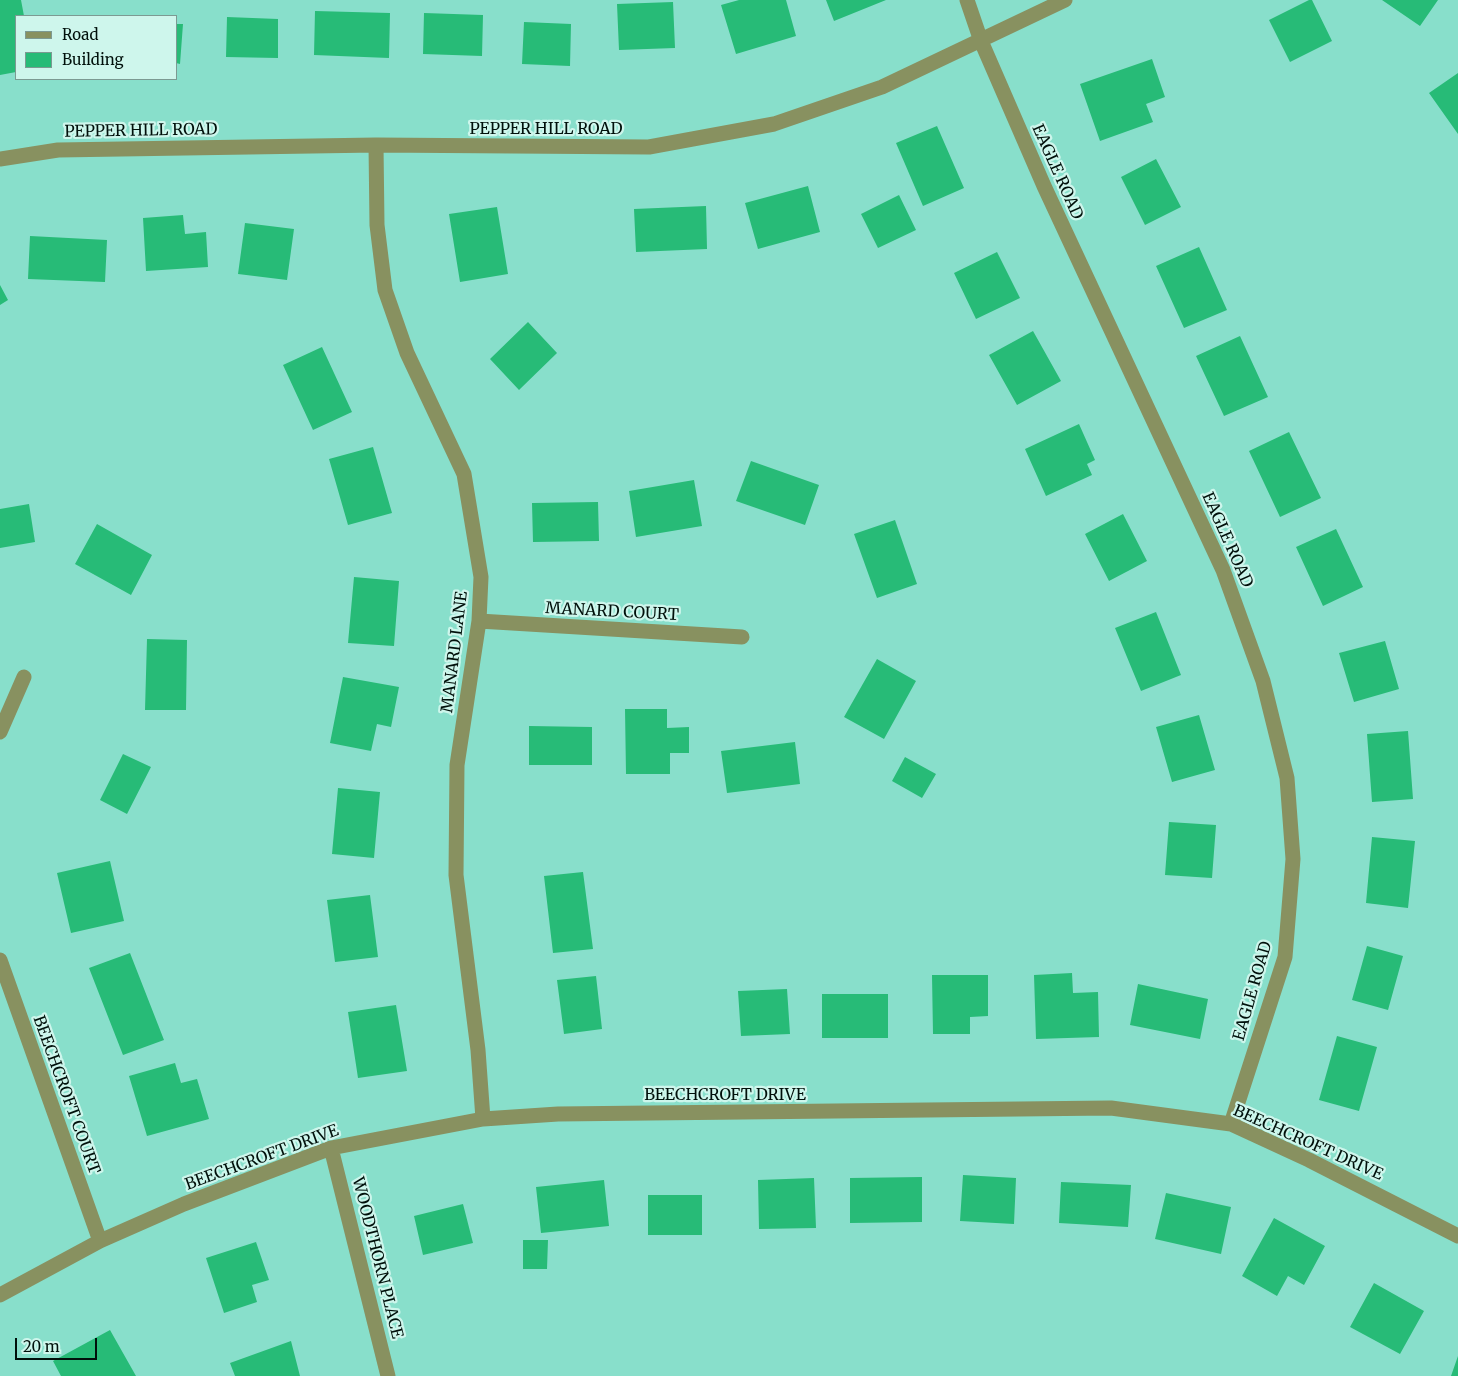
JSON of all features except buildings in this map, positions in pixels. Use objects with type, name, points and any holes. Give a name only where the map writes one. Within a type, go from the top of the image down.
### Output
[{"type":"street","name":"EAGLE ROAD","points":[[967,0],[980,41],[1044,186],[1223,570],[1263,681],[1287,778],[1293,859],[1284,957],[1231,1124]]},
{"type":"street","name":"PEPPER HILL ROAD","points":[[0,159],[58,150],[376,145],[649,147],[774,124],[882,87],[1065,0]]},
{"type":"street","name":"MANARD LANE","points":[[376,145],[377,225],[385,290],[407,353],[464,474],[481,577],[479,621],[457,765],[456,875],[478,1050],[483,1119]]},
{"type":"street","name":"MANARD COURT","points":[[479,621],[742,637]]},
{"type":"street","points":[[0,732],[24,677]]},
{"type":"street","name":"BEECHCROFT COURT","points":[[0,960],[100,1241]]},
{"type":"street","name":"BEECHCROFT DRIVE","points":[[0,1296],[100,1241],[184,1204],[331,1148],[483,1119],[558,1114],[1111,1108],[1231,1124],[1309,1160],[1458,1236]]},
{"type":"street","name":"WOODTHORN PLACE","points":[[331,1148],[388,1376]]}]
